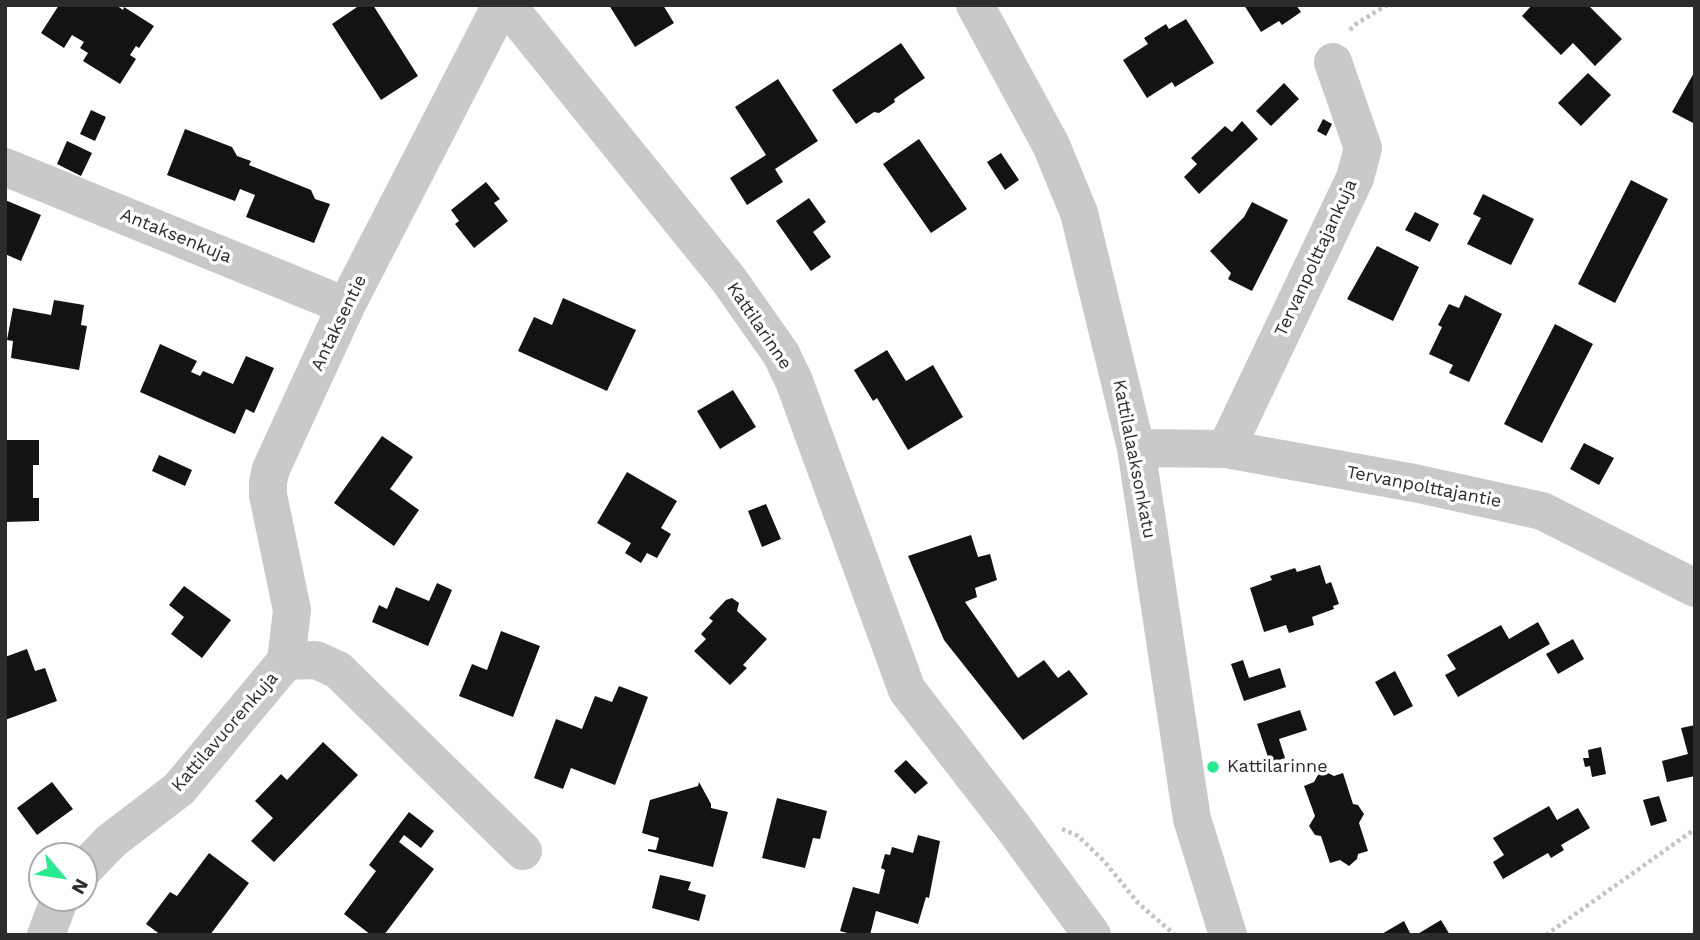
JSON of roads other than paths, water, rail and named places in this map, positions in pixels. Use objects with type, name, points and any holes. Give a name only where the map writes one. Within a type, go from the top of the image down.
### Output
[{"type":"street","name":"Antaksentie","points":[[286,661],[292,610],[268,495],[271,469],[346,306],[501,5]]},
{"type":"street","name":"Kattilarinne","points":[[507,5],[729,280],[781,355],[794,381],[907,690],[1092,935]]},
{"type":"street","name":"Kattilalaaksonkatu","points":[[975,5],[1051,145],[1079,213],[1136,448],[1192,819],[1228,935]]},
{"type":"street","name":"Tervanpolttajankuja","points":[[1226,449],[1355,178],[1363,149],[1333,62]]},
{"type":"street","name":"Antaksenkuja","points":[[5,167],[346,306]]},
{"type":"street","name":"Tervanpolttajantie","points":[[1136,448],[1226,449],[1414,483],[1542,511],[1695,588]]},
{"type":"street","name":"Kattilavuorenkuja","points":[[98,854],[111,841],[179,789],[286,661],[316,660],[338,670],[523,851]]},
{"type":"street","points":[[46,935],[55,912]]},
{"type":"place","name":"Kattilarinne","points":[[1213,767]]}]
